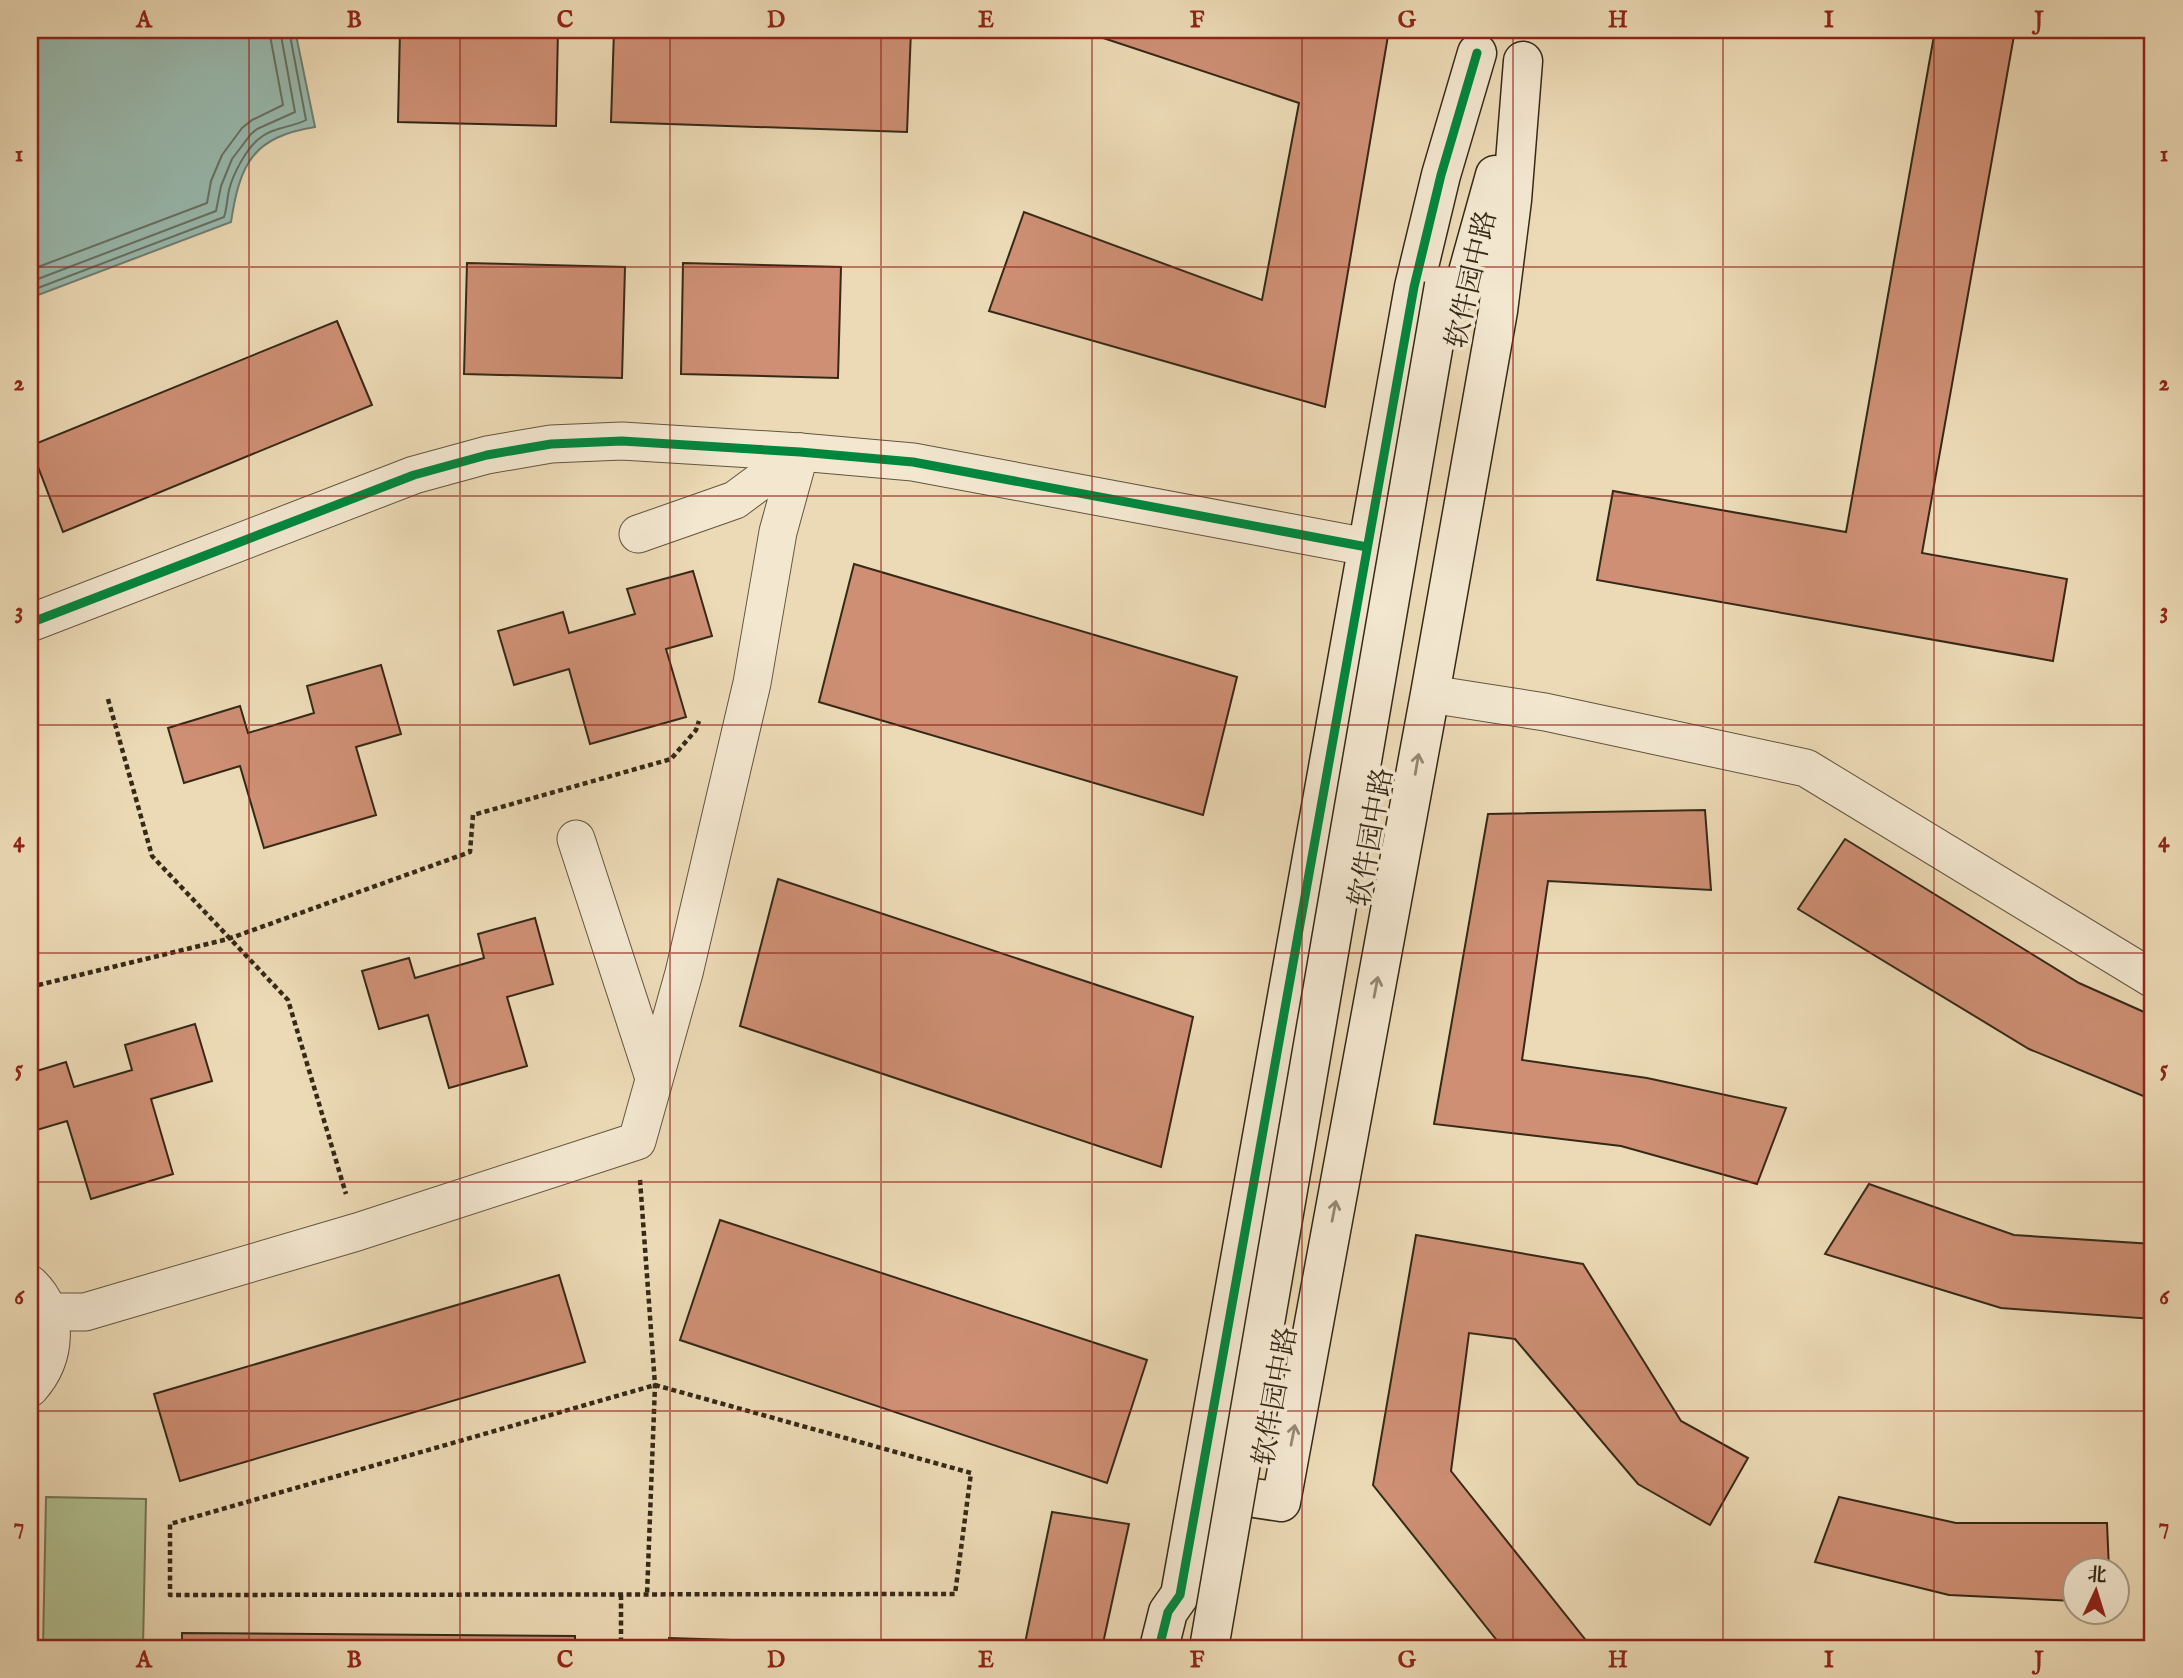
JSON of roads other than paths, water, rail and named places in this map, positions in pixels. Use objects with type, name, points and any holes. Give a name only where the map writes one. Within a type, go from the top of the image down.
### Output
[{"type":"street","name":"软件园中路","points":[[1230,1648],[1454,287],[1480,41]]},
{"type":"street","points":[[1159,1648],[1168,1612],[1180,1595],[1414,287],[1440,175],[1480,41]]},
{"type":"street","name":"软件园中路","points":[[1209,1648],[1454,287],[1490,195],[1526,45]]},
{"type":"street","points":[[1199,1489],[1280,1502],[1398,869],[1498,311],[1512,200],[1526,45]]},
{"type":"street","points":[[30,624],[414,475],[487,455],[551,444],[622,441],[913,462],[1367,547]]},
{"type":"street","points":[[638,534],[735,500],[800,452]]},
{"type":"street","points":[[39,1298],[85,1312],[357,1232],[637,1141],[684,973],[751,682],[778,532],[800,452]]},
{"type":"street","points":[[1430,694],[1545,712],[1806,768],[2153,979]]},
{"type":"street","points":[[576,839],[654,1078]]},
{"type":"street","points":[[1313,852],[1318,888],[1328,906],[1346,915],[1366,914],[1380,901],[1398,869]]},
{"type":"street","points":[[30,1388],[39,1377],[49,1356],[52,1334],[39,1298]]},
{"type":"water","points":[[30,30],[295,30],[315,127],[277,138],[253,156],[239,184],[231,222],[30,298]]}]
